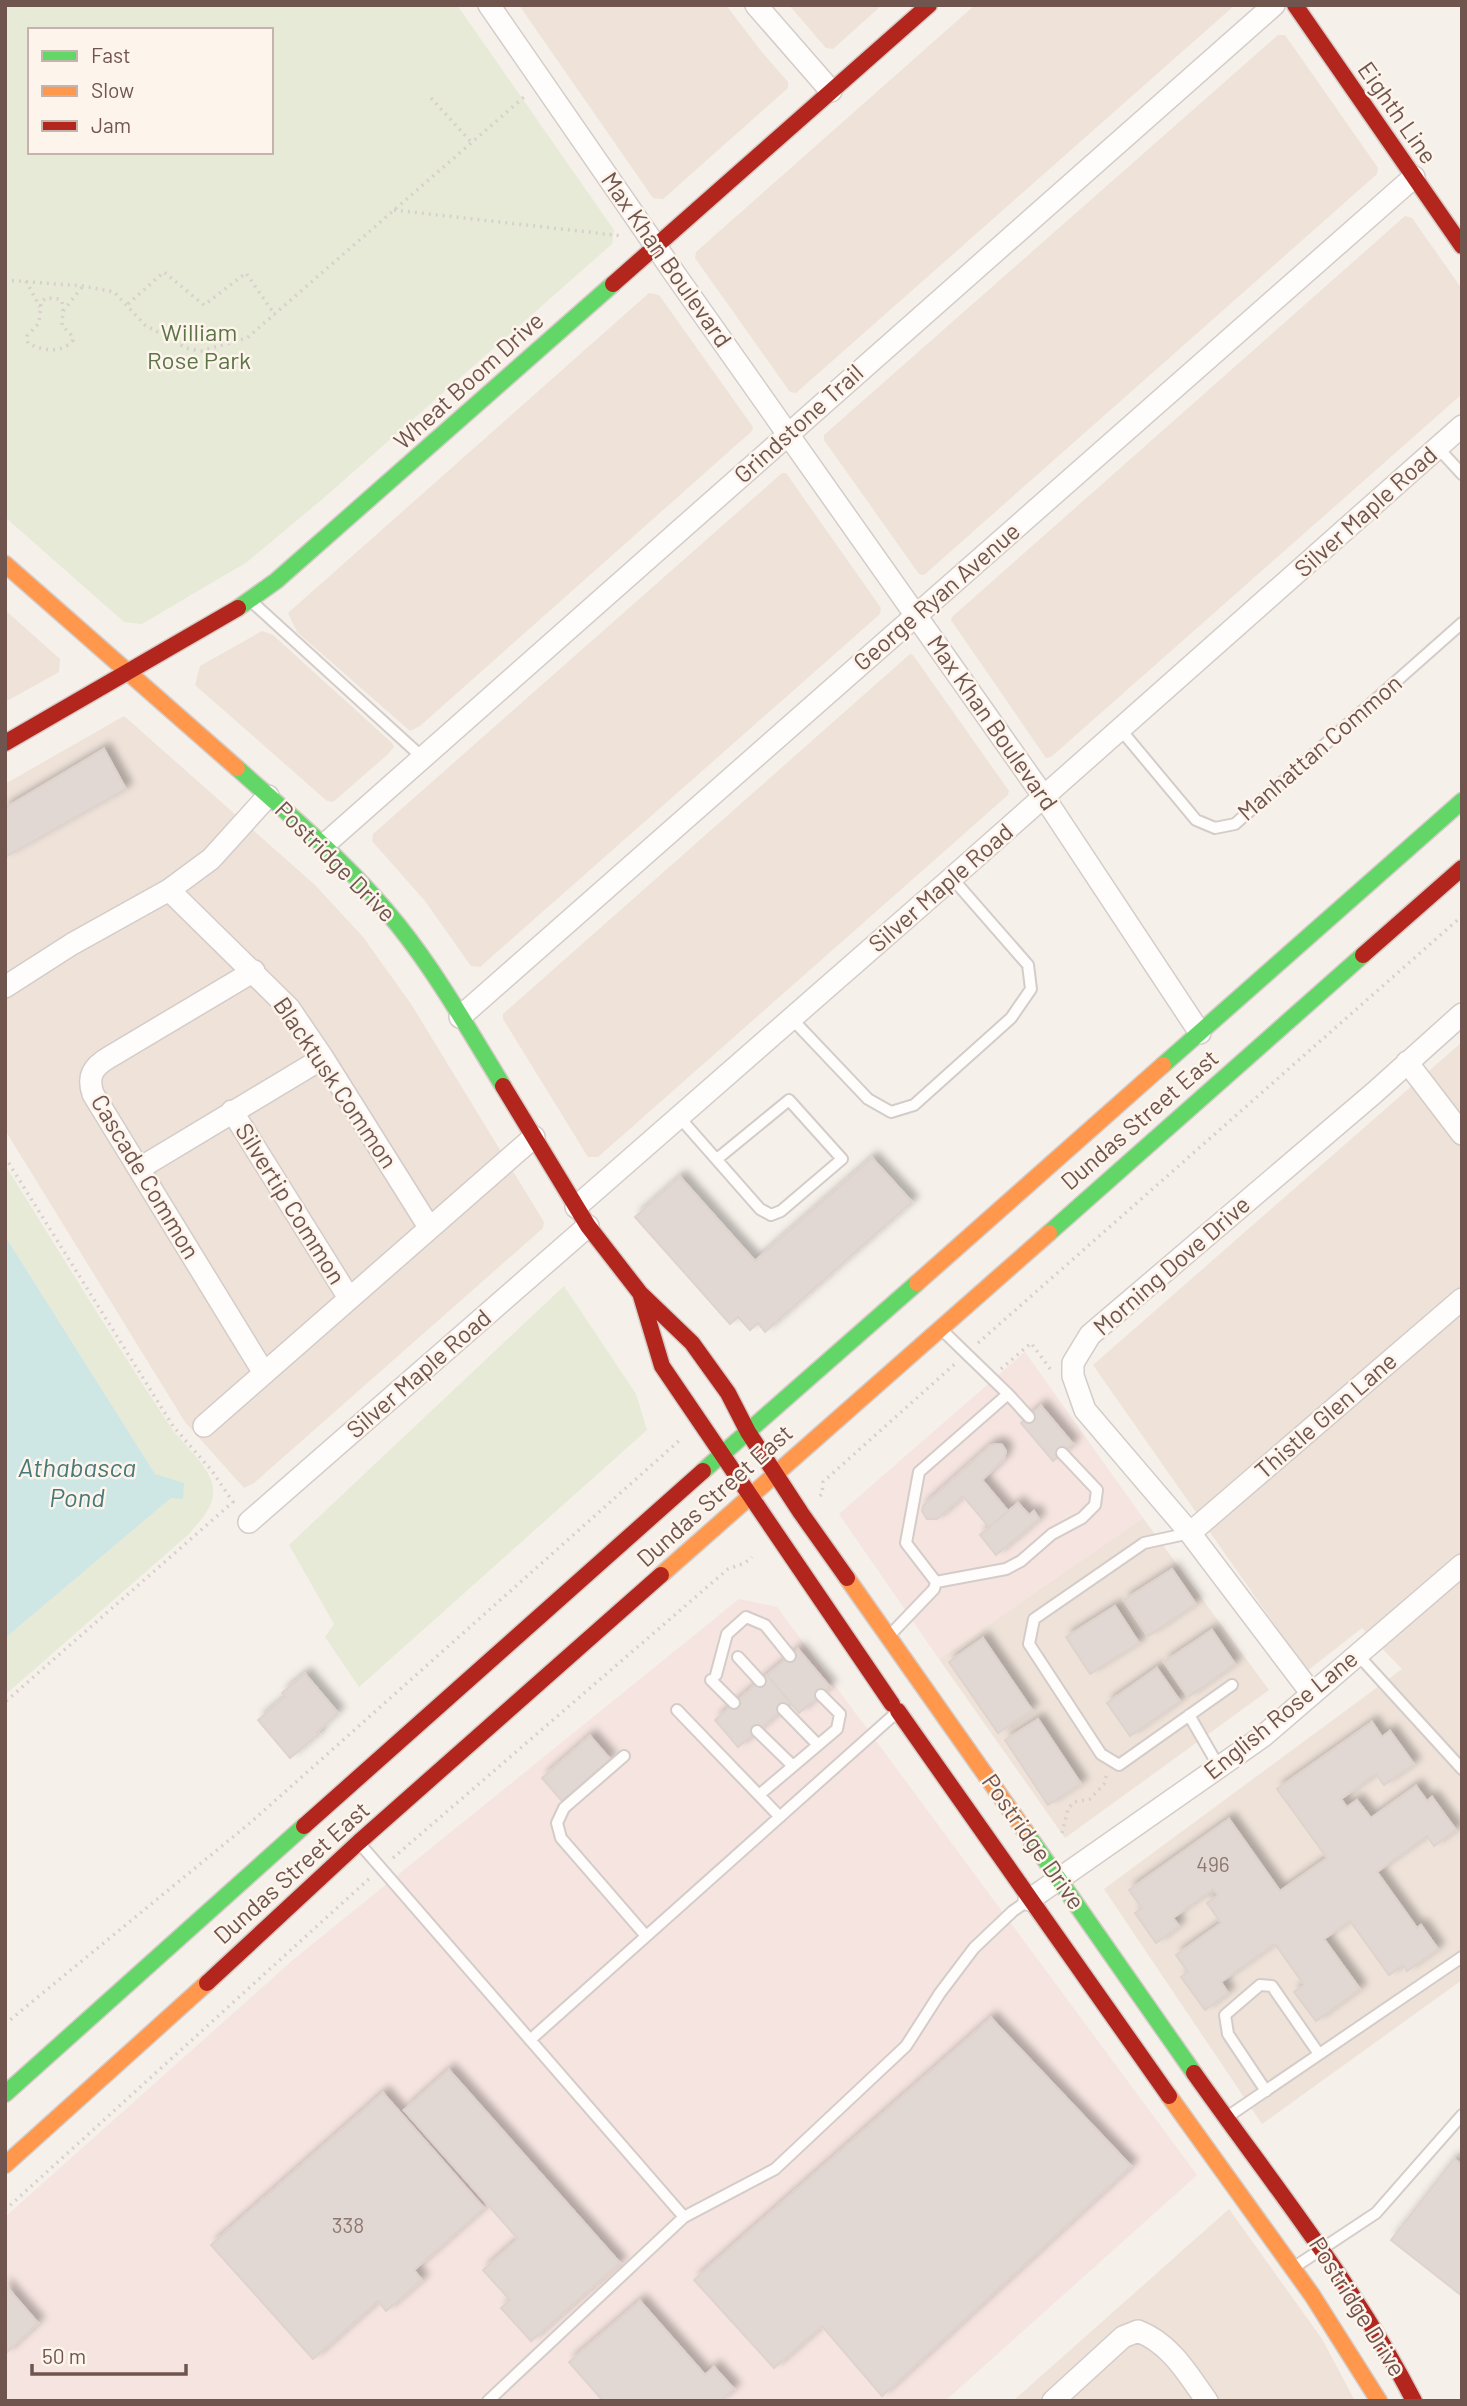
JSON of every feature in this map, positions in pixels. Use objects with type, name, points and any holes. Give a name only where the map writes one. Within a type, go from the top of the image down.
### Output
[{"type":"street","name":"Max Khan Boulevard","points":[[489,5],[1044,797],[1200,1033]]},
{"type":"street","points":[[756,5],[831,91]]},
{"type":"street","name":"Wheat Boom Drive","points":[[5,743],[250,601],[354,514],[929,5]]},
{"type":"street","name":"Grindstone Trail","points":[[324,845],[1274,5]]},
{"type":"street","name":"Eighth Line","points":[[1295,5],[1462,246]]},
{"type":"street","name":"George Ryan Avenue","points":[[460,1017],[1414,177]]},
{"type":"street","name":"Silver Maple Road","points":[[576,1207],[1121,730],[1462,426]]},
{"type":"street","name":"Postridge Drive","points":[[5,564],[324,845],[394,919],[438,978],[588,1226],[640,1293],[692,1343],[727,1393],[748,1432],[801,1513],[1226,2118],[1348,2283],[1387,2347],[1414,2401]]},
{"type":"street","points":[[5,987],[72,944],[169,890],[211,859],[268,796]]},
{"type":"street","name":"Dundas Street East","points":[[5,2094],[177,1937],[1462,801]]},
{"type":"street","name":"Dundas Street East","points":[[5,2165],[359,1842],[1462,867]]},
{"type":"street","name":"Blacktusk Common","points":[[169,890],[289,1008],[429,1227]]},
{"type":"street","name":"Cascade Common","points":[[254,971],[131,1042],[96,1066],[90,1084],[93,1094],[264,1373]]},
{"type":"street","name":"Morning Dove Drive","points":[[1073,1377],[1073,1363],[1090,1335],[1374,1093],[1462,1014]]},
{"type":"street","points":[[140,1168],[323,1058]]},
{"type":"street","points":[[1407,1062],[1462,1134]]},
{"type":"street","name":"Silvertip Common","points":[[232,1111],[349,1297]]},
{"type":"street","points":[[204,1426],[534,1137]]},
{"type":"street","name":"Silver Maple Road","points":[[249,1522],[588,1226]]},
{"type":"street","name":"Postridge Drive","points":[[640,1293],[662,1366],[1029,1900],[1294,2267],[1357,2362],[1379,2401]]},
{"type":"street","name":"Thistle Glen Lane","points":[[1190,1533],[1462,1299]]},
{"type":"street","points":[[1073,1377],[1085,1410],[1190,1533],[1312,1694]]},
{"type":"street","name":"English Rose Lane","points":[[1029,1900],[1262,1737],[1462,1565]]},
{"type":"street","points":[[1053,2401],[1123,2337],[1138,2331],[1156,2338],[1173,2353],[1208,2401]]},
{"type":"lane","points":[[1438,448],[1462,474]]},
{"type":"lane","points":[[250,601],[422,757]]},
{"type":"lane","name":"Manhattan Common","points":[[1121,730],[1196,820],[1214,828],[1225,828],[1235,824],[1462,623]]},
{"type":"lane","points":[[792,1019],[868,1099],[891,1112],[914,1105],[1011,1018],[1031,989],[1028,965],[953,878]]},
{"type":"lane","points":[[680,1118],[760,1209],[771,1215],[781,1211],[842,1159],[789,1100],[717,1159]]},
{"type":"lane","points":[[939,1328],[1029,1417]]},
{"type":"lane","points":[[936,1582],[906,1543],[919,1472],[1008,1394]]},
{"type":"lane","points":[[936,1582],[1006,1569],[1021,1561],[1052,1534],[1082,1518],[1096,1505],[1097,1490],[1062,1453]]},
{"type":"lane","points":[[1190,1533],[1144,1543],[1034,1619],[1029,1644],[1101,1754],[1119,1765],[1233,1685]]},
{"type":"lane","points":[[889,1637],[934,1588],[936,1582]]},
{"type":"lane","points":[[734,1703],[714,1677],[727,1634],[746,1617],[765,1625],[790,1656]]},
{"type":"lane","points":[[1357,1655],[1462,1769]]},
{"type":"lane","points":[[738,1657],[760,1681]]},
{"type":"lane","points":[[760,1795],[837,1729],[840,1714],[821,1695]]},
{"type":"lane","points":[[530,2040],[780,1817],[895,1708]]},
{"type":"lane","points":[[783,1709],[818,1745]]},
{"type":"lane","points":[[677,1710],[780,1817]]},
{"type":"lane","points":[[1189,1716],[1219,1767]]},
{"type":"lane","points":[[757,1731],[793,1766]]},
{"type":"lane","points":[[624,1756],[564,1808],[557,1823],[561,1838],[646,1937]]},
{"type":"lane","points":[[359,1842],[684,2217]]},
{"type":"lane","points":[[488,2401],[684,2217],[775,2169],[906,2046],[940,1993],[974,1948],[1013,1911],[1029,1900]]},
{"type":"lane","points":[[1226,2118],[1462,1957]]},
{"type":"lane","points":[[1266,2091],[1228,2034],[1225,2015],[1260,1985],[1272,1986],[1319,2054]]},
{"type":"lane","points":[[1294,2267],[1376,2213],[1462,2115]]},
{"type":"path","points":[[5,279],[83,286],[114,292],[145,325],[186,348],[201,351],[247,338],[524,97]]},
{"type":"path","points":[[431,98],[472,143]]},
{"type":"path","points":[[394,210],[622,236]]},
{"type":"path","points":[[128,304],[164,272],[204,305],[246,273],[275,315]]},
{"type":"path","points":[[26,281],[41,309]]},
{"type":"path","points":[[62,311],[83,286]]},
{"type":"path","points":[[46,298],[58,299],[62,302],[62,311],[62,325],[73,340],[64,349],[48,350],[28,343],[27,336],[39,323],[41,302],[46,298]]},
{"type":"path","points":[[814,1502],[822,1494],[827,1475],[1462,916]]},
{"type":"path","points":[[5,1157],[173,1426],[212,1471],[233,1502],[5,1702]]},
{"type":"path","points":[[991,1378],[1031,1343],[1059,1379],[1073,1377]]},
{"type":"path","points":[[5,2024],[250,1823],[670,1451],[684,1435]]},
{"type":"path","points":[[5,2210],[381,1868],[728,1569],[745,1563],[752,1557]]},
{"type":"path","points":[[1062,1833],[1068,1808],[1074,1802],[1090,1798],[1104,1784],[1111,1760]]},
{"type":"shaded area","points":[[519,5],[726,5],[788,82],[788,88],[663,199],[653,198]]},
{"type":"shaded area","points":[[789,5],[882,5],[833,49],[826,48]]},
{"type":"shaded area","points":[[975,5],[1235,5],[796,393],[790,392],[695,258],[696,252]]},
{"type":"shaded area","points":[[1278,35],[1285,35],[1378,168],[1377,174],[924,575],[919,574],[824,440],[824,435]]},
{"type":"shaded area","points":[[1405,216],[1412,218],[1462,289],[1462,394],[1051,757],[1046,758],[951,620],[952,617]]},
{"type":"shaded area","points":[[649,293],[659,295],[753,427],[752,431],[420,726],[410,731],[297,632],[288,613]]},
{"type":"shaded area","points":[[782,473],[786,473],[881,608],[880,614],[480,967],[471,966],[425,901],[372,841],[373,834]]},
{"type":"shaded area","points":[[5,610],[60,659],[59,672],[5,702]]},
{"type":"shaded area","points":[[262,631],[273,635],[394,747],[333,802],[327,801],[195,685],[200,666]]},
{"type":"shaded area","points":[[910,654],[1009,791],[1008,795],[598,1157],[588,1157],[503,1019],[503,1014]]},
{"type":"shaded area","points":[[124,716],[315,885],[363,937],[411,1004],[544,1222],[543,1228],[254,1483],[244,1488],[185,1422],[5,1130],[5,784]]},
{"type":"shaded area","points":[[1462,1042],[1462,1980],[1262,2124],[1104,1889],[1402,1669],[1362,1628],[1307,1671],[1093,1365]]},
{"type":"shaded area","points":[[1025,1352],[1143,1518],[939,1659],[839,1514]]},
{"type":"shaded area","points":[[1143,1518],[1269,1690],[1065,1838],[939,1659]]},
{"type":"shaded area","points":[[739,1599],[777,1607],[1197,2175],[945,2401],[5,2401],[5,2217],[294,1959]]},
{"type":"shaded area","points":[[1229,2209],[1322,2339],[1355,2401],[1013,2401]]},
{"type":"green space","name":"William Rose Park","points":[[5,5],[457,5],[614,230],[612,244],[326,496],[247,562],[142,624],[124,622],[5,517]]},
{"type":"green space","points":[[5,1165],[168,1423],[205,1468],[212,1483],[213,1498],[207,1511],[189,1534],[5,1695],[5,1638],[171,1498],[183,1498],[155,1474],[5,1236]]},
{"type":"green space","points":[[564,1286],[636,1394],[647,1430],[359,1687],[325,1637],[334,1624],[289,1545]]},
{"type":"water","name":"Athabasca Pond","points":[[5,1236],[155,1474],[184,1483],[183,1499],[171,1498],[5,1638]]},
{"type":"building","points":[[104,749],[126,789],[5,857],[5,808]]},
{"type":"building","points":[[872,1158],[912,1202],[765,1332],[758,1323],[750,1330],[738,1317],[730,1324],[635,1217],[680,1177],[755,1261]]},
{"type":"building","points":[[1041,1406],[1073,1444],[1053,1461],[1021,1423]]},
{"type":"building","points":[[1002,1445],[1006,1451],[1004,1459],[982,1480],[1008,1511],[989,1527],[963,1496],[937,1519],[927,1519],[922,1511],[923,1506],[990,1446]]},
{"type":"building","points":[[1018,1503],[1029,1515],[1034,1511],[1039,1519],[996,1555],[980,1535]]},
{"type":"building","points":[[1172,1569],[1196,1604],[1148,1636],[1124,1600]]},
{"type":"building","points":[[1115,1606],[1139,1643],[1090,1674],[1066,1637]]},
{"type":"building","points":[[1212,1630],[1235,1664],[1188,1697],[1164,1662]]},
{"type":"building","points":[[983,1638],[1032,1710],[998,1733],[949,1662]]},
{"type":"building","points":[[798,1649],[830,1687],[799,1713],[767,1675]]},
{"type":"building","points":[[1157,1668],[1180,1701],[1130,1736],[1107,1703]]},
{"type":"building","points":[[305,1674],[338,1713],[317,1732],[319,1734],[290,1758],[258,1720],[285,1697],[282,1693]]},
{"type":"building","points":[[767,1675],[791,1703],[738,1747],[715,1720]]},
{"type":"building","points":[[1038,1719],[1081,1784],[1048,1805],[1005,1740]]},
{"type":"building","points":[[1372,1722],[1382,1737],[1390,1731],[1414,1764],[1384,1785],[1376,1774],[1341,1799],[1347,1807],[1357,1800],[1371,1818],[1416,1786],[1427,1801],[1432,1797],[1456,1830],[1434,1846],[1427,1836],[1377,1872],[1417,1928],[1421,1925],[1438,1949],[1407,1971],[1403,1965],[1389,1975],[1350,1921],[1324,1939],[1360,1989],[1316,2021],[1294,1992],[1304,1985],[1275,1944],[1221,1982],[1228,1993],[1205,2010],[1181,1977],[1188,1972],[1176,1955],[1221,1923],[1207,1903],[1218,1895],[1213,1889],[1173,1918],[1179,1926],[1156,1943],[1135,1913],[1142,1908],[1129,1890],[1229,1819],[1280,1891],[1327,1858],[1277,1789]]},
{"type":"building","points":[[590,1736],[610,1759],[562,1801],[542,1778]]},
{"type":"building","points":[[991,2018],[1131,2166],[882,2396],[822,2326],[774,2368],[694,2280]]},
{"type":"building","points":[[449,2070],[620,2263],[531,2341],[501,2308],[510,2300],[483,2270],[518,2239],[404,2110]]},
{"type":"building","points":[[383,2093],[484,2208],[414,2270],[422,2280],[386,2311],[378,2301],[313,2359],[211,2245]]},
{"type":"building","points":[[1454,2159],[1462,2165],[1462,2296],[1391,2240]]},
{"type":"building","points":[[5,2285],[38,2323],[5,2354]]},
{"type":"building","points":[[640,2301],[705,2375],[714,2367],[734,2389],[720,2401],[603,2401],[569,2362]]},
{"type":"traffic: fast","points":[[238,608],[276,581],[613,284]]},
{"type":"traffic: fast","points":[[237,768],[300,824],[380,903],[413,944],[440,984],[503,1086]]},
{"type":"traffic: fast","points":[[1163,1065],[1462,801]]},
{"type":"traffic: fast","points":[[1049,1233],[1363,955]]},
{"type":"traffic: fast","points":[[703,1471],[917,1283]]},
{"type":"traffic: fast","points":[[5,2094],[304,1826]]},
{"type":"traffic: fast","points":[[1025,1831],[1194,2073]]},
{"type":"traffic: slow","points":[[5,564],[237,768]]},
{"type":"traffic: slow","points":[[917,1283],[1163,1065]]},
{"type":"traffic: slow","points":[[661,1575],[1049,1233]]},
{"type":"traffic: slow","points":[[847,1578],[1025,1831]]},
{"type":"traffic: slow","points":[[5,2165],[207,1983]]},
{"type":"traffic: slow","points":[[1169,2096],[1312,2295],[1379,2401]]},
{"type":"traffic: jam","points":[[613,284],[929,5]]},
{"type":"traffic: jam","points":[[1295,5],[1462,246]]},
{"type":"traffic: jam","points":[[5,743],[238,608]]},
{"type":"traffic: jam","points":[[1363,955],[1462,868]]},
{"type":"traffic: jam","points":[[503,1086],[588,1226],[640,1293],[692,1343],[728,1393],[748,1432],[801,1513],[847,1578]]},
{"type":"traffic: jam","points":[[641,1296],[662,1366],[892,1704]]},
{"type":"traffic: jam","points":[[304,1826],[703,1471]]},
{"type":"traffic: jam","points":[[207,1983],[359,1842],[661,1575]]},
{"type":"traffic: jam","points":[[898,1711],[1169,2096]]},
{"type":"traffic: jam","points":[[1194,2073],[1338,2274],[1365,2315],[1414,2401]]}]
